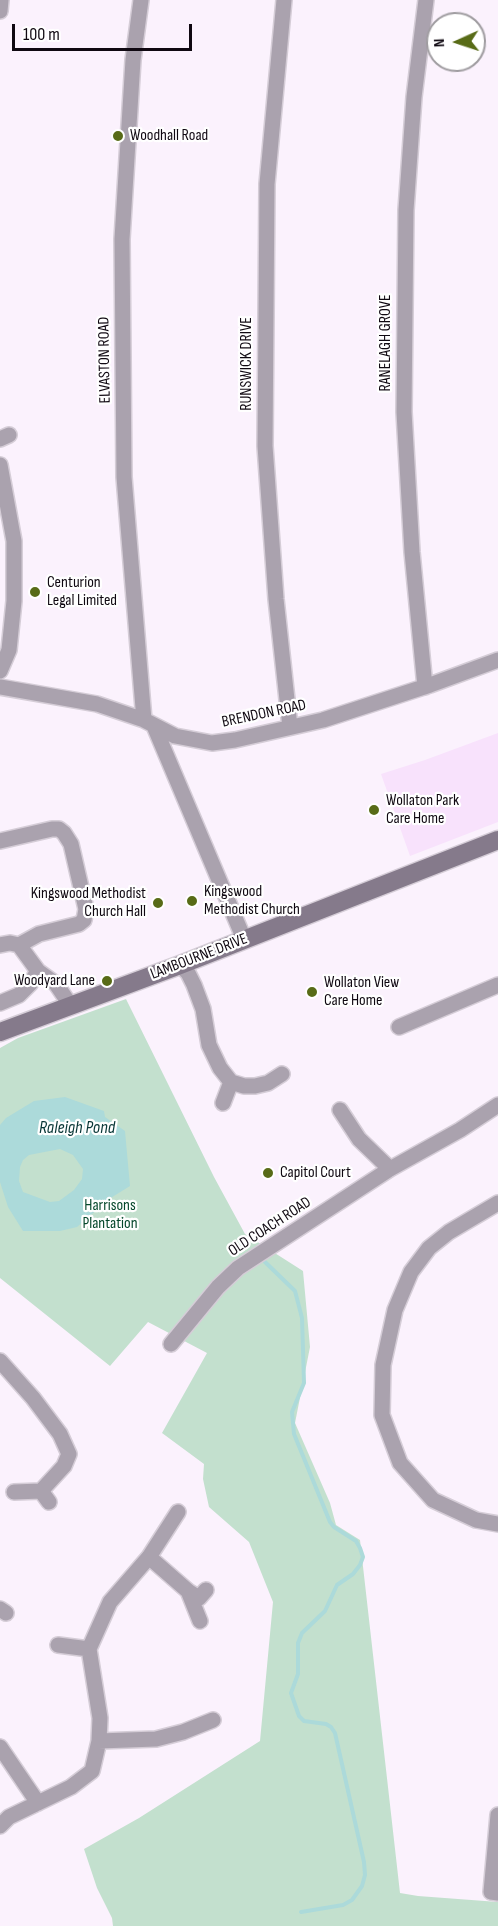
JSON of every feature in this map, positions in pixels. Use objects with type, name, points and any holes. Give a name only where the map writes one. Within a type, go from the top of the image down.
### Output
[{"type":"street","points":[[0,11],[1,0]]},
{"type":"street","name":"ELVASTON ROAD","points":[[141,0],[133,60],[122,239],[124,477],[149,723],[244,939]]},
{"type":"street","name":"RUNSWICK DRIVE","points":[[284,0],[267,184],[265,446],[276,599],[290,727]]},
{"type":"street","name":"RANELAGH GROVE","points":[[425,687],[412,552],[404,412],[406,210],[414,97],[426,0]]},
{"type":"street","points":[[0,465],[14,541],[14,601],[9,650],[0,671]]},
{"type":"street","name":"BRENDON ROAD","points":[[0,687],[97,704],[149,723],[175,736],[212,743],[323,720],[425,687],[498,660]]},
{"type":"street","points":[[0,841],[52,829],[64,833],[71,844],[86,909],[84,920],[79,924],[39,934],[19,945]]},
{"type":"street","name":"LAMBOURNE DRIVE","points":[[0,1032],[498,840]]},
{"type":"street","points":[[0,945],[10,943],[19,945],[38,970],[57,984],[71,1006]]},
{"type":"street","points":[[180,964],[188,973],[203,1009],[209,1045],[220,1068],[231,1082],[244,1086],[255,1086],[268,1083],[282,1074]]},
{"type":"street","points":[[0,1003],[19,995],[30,984],[38,970]]},
{"type":"street","points":[[399,1027],[498,985]]},
{"type":"street","points":[[223,1103],[231,1082]]},
{"type":"street","name":"OLD COACH ROAD","points":[[171,1344],[218,1287],[238,1268],[390,1169],[460,1130],[498,1105]]},
{"type":"street","points":[[348,1114],[359,1139],[390,1169]]},
{"type":"street","points":[[498,1203],[449,1232],[429,1248],[411,1272],[395,1310],[383,1365],[382,1415],[400,1463],[433,1500],[476,1520],[498,1524]]},
{"type":"street","points":[[0,1361],[40,1407],[76,1454],[64,1466],[45,1497],[14,1492]]},
{"type":"street","points":[[40,1407],[55,1399]]},
{"type":"street","points":[[0,1826],[9,1817],[71,1787],[92,1770],[99,1741],[100,1718],[89,1649],[110,1602],[149,1557],[170,1515]]},
{"type":"street","points":[[149,1557],[199,1598],[206,1590]]},
{"type":"street","points":[[188,1591],[200,1621]]},
{"type":"street","points":[[58,1645],[89,1649]]},
{"type":"street","points":[[99,1741],[156,1739],[183,1732],[213,1720]]},
{"type":"street","points":[[0,1747],[38,1803]]},
{"type":"street","points":[[498,1815],[492,1892],[498,1893]]},
{"type":"shaded area","points":[[498,733],[498,822],[410,856],[381,774]]},
{"type":"green space","name":"Harrisons Plantation","points":[[126,999],[214,1177],[245,1234],[303,1271],[310,1347],[295,1423],[330,1503],[336,1525],[360,1540],[400,1893],[498,1902],[498,1926],[113,1926],[112,1918],[97,1888],[84,1849],[139,1818],[260,1741],[273,1602],[249,1542],[209,1507],[203,1479],[204,1464],[162,1433],[207,1353],[148,1322],[110,1366],[0,1278],[0,1048],[18,1038]]},
{"type":"water","name":"Raleigh Pond","points":[[65,1097],[104,1111],[105,1117],[125,1131],[130,1186],[109,1199],[77,1227],[60,1231],[23,1231],[8,1207],[0,1182],[0,1125],[6,1118],[34,1101]],"holes":[[[60,1149],[73,1155],[83,1169],[82,1179],[74,1190],[59,1201],[50,1202],[23,1192],[19,1181],[20,1167],[29,1155]]]},
{"type":"waterway","points":[[265,1262],[295,1291],[302,1318],[304,1383],[292,1412],[294,1434],[330,1522],[356,1541],[363,1557],[353,1574],[337,1585],[325,1611],[302,1633],[298,1643],[298,1674],[291,1693],[299,1716],[304,1721],[326,1724],[335,1733],[365,1875],[362,1886],[352,1900],[343,1905],[301,1912]]},
{"type":"place","name":"Woodhall Road","points":[[118,136]]},
{"type":"place","name":"Centurion Legal Limited","points":[[35,592]]},
{"type":"place","name":"Wollaton Park Care Home","points":[[374,810]]},
{"type":"place","name":"Kingswood Methodist Church","points":[[192,901]]},
{"type":"place","name":"Kingswood Methodist Church Hall","points":[[158,903]]},
{"type":"place","name":"Woodyard Lane","points":[[107,981]]},
{"type":"place","name":"Wollaton View Care Home","points":[[312,992]]},
{"type":"place","name":"Capitol Court","points":[[268,1173]]}]
